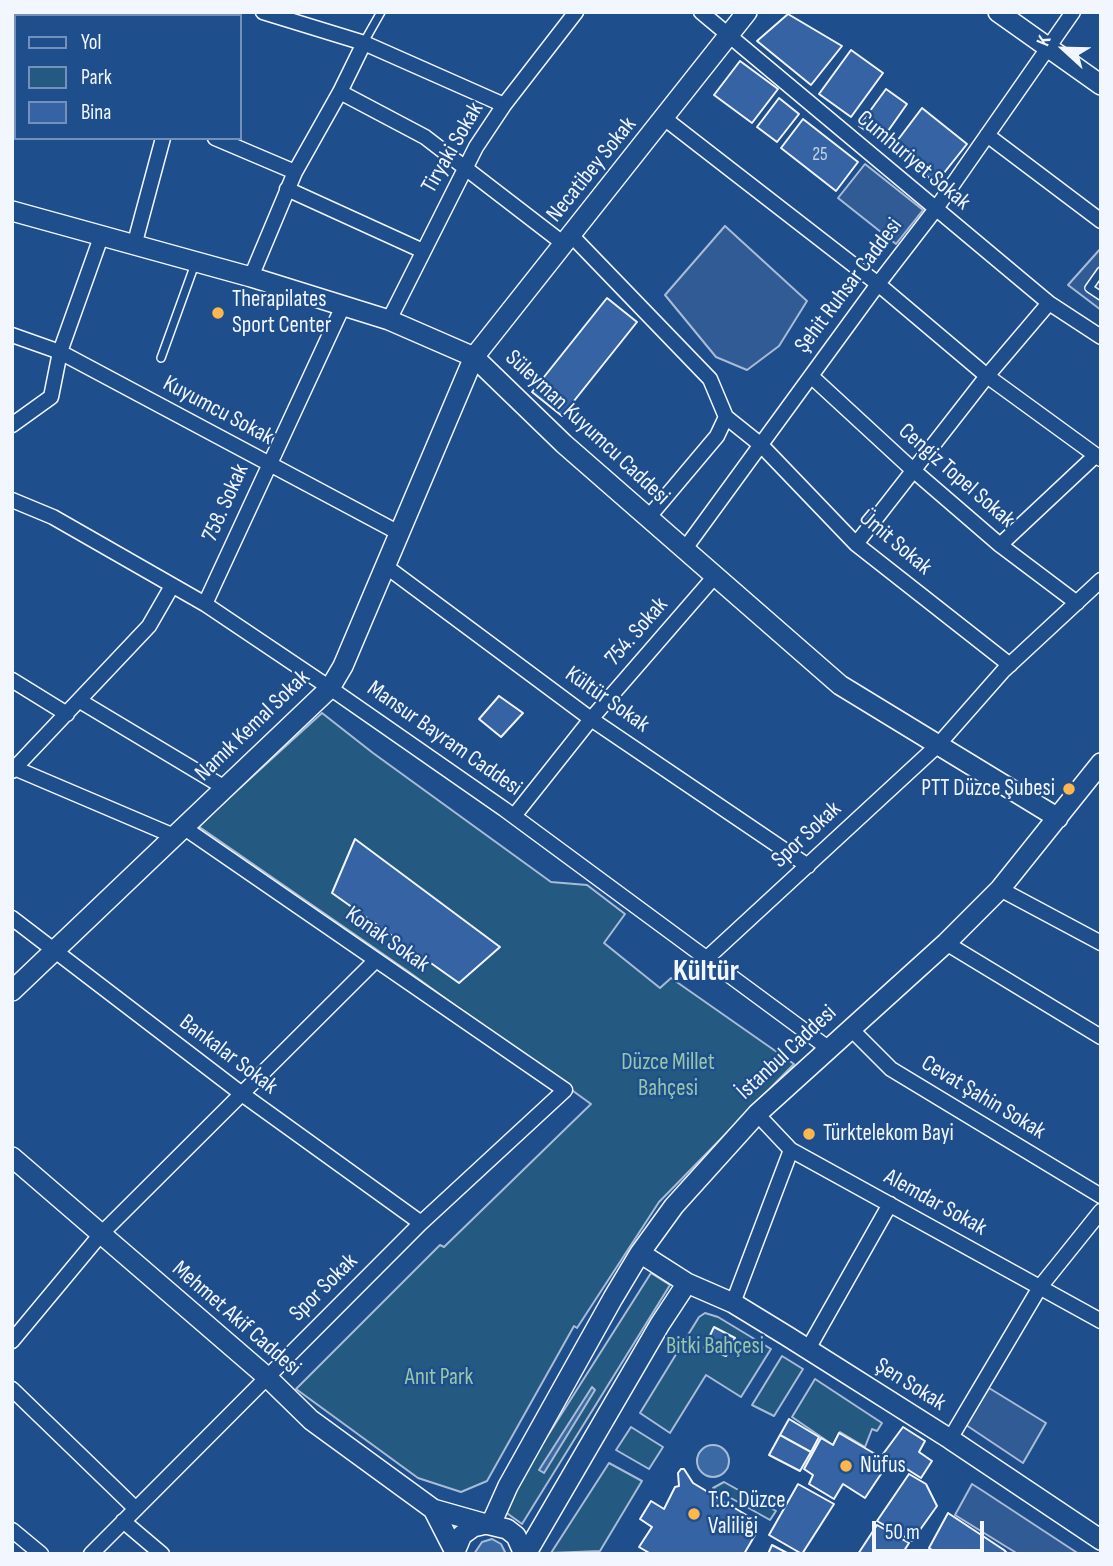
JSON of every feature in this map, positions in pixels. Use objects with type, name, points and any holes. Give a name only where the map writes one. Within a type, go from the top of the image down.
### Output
[{"type":"main road","name":"Necatibey Sokak","points":[[474,357],[747,12]]},
{"type":"main road","points":[[998,12],[1101,85]]},
{"type":"main road","name":"Süleyman Kuyumcu Caddesi","points":[[12,211],[251,277],[389,320],[474,357],[564,444],[840,685],[1058,818]]},
{"type":"main road","name":"Namık Kemal Sokak","points":[[12,991],[330,688],[343,666],[474,357]]},
{"type":"main road","name":"İstanbul Caddesi","points":[[489,1524],[640,1253],[674,1206],[757,1114],[946,943],[1000,889],[1101,763]]},
{"type":"main road","points":[[1082,788],[1101,795]]},
{"type":"main road","name":"Mehmet Akif Caddesi","points":[[12,1157],[267,1377],[311,1420],[433,1509]]},
{"type":"main road","name":"Şen Sokak","points":[[640,1253],[687,1283],[733,1303],[808,1349],[950,1439],[1101,1540]]},
{"type":"main road","points":[[525,1554],[660,1324],[687,1283]]},
{"type":"main road","points":[[433,1509],[507,1529],[516,1536],[525,1554]]},
{"type":"main road","points":[[433,1509],[454,1552]]},
{"type":"main road","points":[[454,1552],[462,1535],[473,1527],[489,1524]]},
{"type":"street","points":[[263,12],[364,43],[504,105]]},
{"type":"street","name":"Tiryaki Sokak","points":[[389,320],[475,147],[576,12]]},
{"type":"street","name":"Cumhuriyet Sokak","points":[[701,12],[1049,303],[1101,337]]},
{"type":"street","name":"Şehit Ruhsar Caddesi","points":[[684,550],[935,210],[1073,12]]},
{"type":"street","points":[[251,277],[295,172],[364,43]]},
{"type":"street","points":[[340,92],[425,137],[567,239],[710,379],[726,417],[717,436],[648,517]]},
{"type":"street","points":[[664,118],[878,284],[987,376],[1098,457],[1000,545]]},
{"type":"street","points":[[987,135],[1101,220]]},
{"type":"street","points":[[134,246],[162,140]]},
{"type":"street","points":[[220,140],[295,172]]},
{"type":"street","points":[[287,189],[423,251]]},
{"type":"street","points":[[12,425],[51,397],[60,352],[100,237]]},
{"type":"street","points":[[856,544],[987,376],[1049,303]]},
{"type":"street","name":"758. Sokak","points":[[205,604],[343,306]]},
{"type":"street","name":"Kuyumcu Sokak","points":[[12,335],[60,352],[399,533]]},
{"type":"street","name":"Cengiz Topel Sokak","points":[[811,376],[1000,545],[1077,603]]},
{"type":"street","name":"Ümit Sokak","points":[[726,417],[761,445],[856,544],[1010,665]]},
{"type":"street","name":"Mansur Bayram Caddesi","points":[[12,500],[53,517],[205,604],[514,816],[828,1048]]},
{"type":"street","name":"Kültür Sokak","points":[[384,565],[591,719],[808,866]]},
{"type":"street","name":"754. Sokak","points":[[514,816],[591,719],[715,576]]},
{"type":"street","name":"Spor Sokak","points":[[706,959],[938,745],[1010,665],[1101,580]]},
{"type":"street","points":[[13,769],[149,626],[172,586]]},
{"type":"street","points":[[12,680],[67,715]]},
{"type":"street","points":[[80,701],[225,788]]},
{"type":"street","name":"Konak Sokak","points":[[13,769],[179,831],[376,960],[565,1090]]},
{"type":"street","points":[[1000,889],[1101,943]]},
{"type":"street","name":"Bankalar Sokak","points":[[12,918],[242,1094],[421,1223]]},
{"type":"street","points":[[946,943],[1101,1037]]},
{"type":"street","points":[[12,1341],[102,1234],[376,960]]},
{"type":"street","name":"Cevat Şahin Sokak","points":[[850,1028],[891,1069],[1101,1196]]},
{"type":"street","name":"Spor Sokak","points":[[92,1554],[421,1223],[565,1090]]},
{"type":"street","name":"Alemdar Sokak","points":[[757,1114],[790,1150],[1101,1321]]},
{"type":"street","points":[[733,1303],[790,1150]]},
{"type":"street","points":[[808,1349],[890,1204]]},
{"type":"street","points":[[950,1439],[1041,1287],[1101,1211]]},
{"type":"street","points":[[12,1389],[136,1509]]},
{"type":"street","points":[[123,1521],[162,1554]]},
{"type":"street","points":[[12,1530],[41,1554]]},
{"type":"lane","points":[[364,43],[381,12]]},
{"type":"lane","points":[[161,358],[196,262]]},
{"type":"lane","points":[[1101,271],[1090,288],[1101,296]]},
{"type":"green space","name":"Düzce Millet Bahçesi","points":[[322,713],[551,882],[587,885],[625,914],[604,943],[660,988],[671,978],[794,1064],[659,1202],[577,1328],[574,1326],[487,1481],[461,1492],[418,1478],[296,1389],[440,1245],[444,1247],[591,1104],[409,972],[198,826]]},
{"type":"green space","points":[[651,1273],[670,1285],[522,1524],[504,1511],[524,1473]]},
{"type":"green space","name":"Bitki Bahçesi","points":[[705,1313],[718,1317],[771,1349],[741,1397],[706,1375],[670,1433],[640,1413],[699,1317]]},
{"type":"green space","name":"Bitki Bahçesi","points":[[782,1356],[803,1369],[774,1416],[752,1405]]},
{"type":"green space","name":"Bitki Bahçesi","points":[[815,1379],[882,1423],[877,1431],[872,1429],[865,1447],[840,1432],[833,1445],[792,1417]]},
{"type":"green space","points":[[631,1427],[663,1447],[649,1469],[616,1450]]},
{"type":"green space","points":[[609,1463],[642,1481],[600,1551],[551,1553]]},
{"type":"green space","points":[[724,1482],[776,1511],[770,1520],[713,1488]]},
{"type":"shaded area","points":[[865,164],[923,210],[896,244],[838,198]]},
{"type":"shaded area","points":[[725,226],[807,301],[779,346],[747,370],[716,357],[665,295]]},
{"type":"shaded area","points":[[1101,248],[1101,310],[1068,285]]},
{"type":"shaded area","points":[[592,1387],[595,1390],[544,1473],[539,1470]]},
{"type":"shaded area","points":[[989,1388],[1046,1423],[1023,1463],[966,1425]]},
{"type":"shaded area","points":[[713,1445],[725,1449],[729,1461],[725,1473],[713,1477],[701,1473],[697,1461],[701,1449]]},
{"type":"shaded area","points":[[972,1484],[1079,1554],[1018,1554],[955,1515]]},
{"type":"shaded area","points":[[492,1539],[501,1544],[506,1554],[474,1554],[482,1542]]},
{"type":"building","points":[[788,14],[842,46],[811,85],[757,41]]},
{"type":"building","points":[[851,50],[883,73],[851,117],[819,94]]},
{"type":"building","points":[[740,61],[778,89],[752,123],[714,95]]},
{"type":"building","points":[[886,89],[907,104],[881,141],[859,126]]},
{"type":"building","points":[[779,98],[799,114],[777,142],[757,127]]},
{"type":"building","points":[[922,108],[967,144],[936,183],[891,149]]},
{"type":"building","points":[[803,119],[858,162],[836,191],[781,148]]},
{"type":"building","points":[[607,298],[637,322],[562,416],[532,392]]},
{"type":"building","points":[[499,696],[523,713],[501,737],[479,719]]},
{"type":"building","points":[[355,839],[500,947],[459,983],[332,893]]},
{"type":"building","points":[[714,1327],[735,1338],[726,1356],[704,1348]]},
{"type":"building","points":[[789,1419],[819,1437],[811,1452],[780,1435]]},
{"type":"building","points":[[903,1427],[925,1441],[919,1452],[932,1461],[921,1478],[883,1454]]},
{"type":"building","name":"Nüfus","points":[[839,1433],[889,1462],[865,1498],[843,1484],[834,1499],[809,1484],[813,1475],[804,1469],[821,1438],[833,1445]]},
{"type":"building","points":[[780,1435],[811,1452],[800,1471],[769,1455]]},
{"type":"building","name":"T.C. Düzce Valiliği","points":[[684,1469],[693,1483],[753,1519],[746,1530],[755,1535],[744,1554],[651,1554],[639,1547],[652,1527],[640,1519],[651,1501],[664,1509],[675,1487],[679,1486],[678,1473]]},
{"type":"building","points":[[909,1474],[926,1484],[937,1506],[912,1541],[877,1521]]},
{"type":"building","points":[[798,1484],[834,1504],[802,1554],[769,1535]]},
{"type":"building","points":[[948,1513],[1008,1554],[938,1554],[929,1548]]},
{"type":"building","points":[[877,1525],[909,1543],[902,1554],[858,1554]]},
{"type":"building","points":[[772,1545],[789,1554],[768,1554]]},
{"type":"place","name":"Therapilates Sport Center","points":[[218,313]]},
{"type":"place","name":"PTT Düzce Şubesi","points":[[1069,789]]},
{"type":"place","name":"Türktelekom Bayi","points":[[809,1134]]},
{"type":"place","name":"Nüfus","points":[[846,1466]]},
{"type":"place","name":"T.C. Düzce Valiliği","points":[[694,1514]]},
{"type":"district","name":"Kültür","points":[[706,972]]},
{"type":"park label","name":"Anıt Park","points":[[439,1378]]}]
